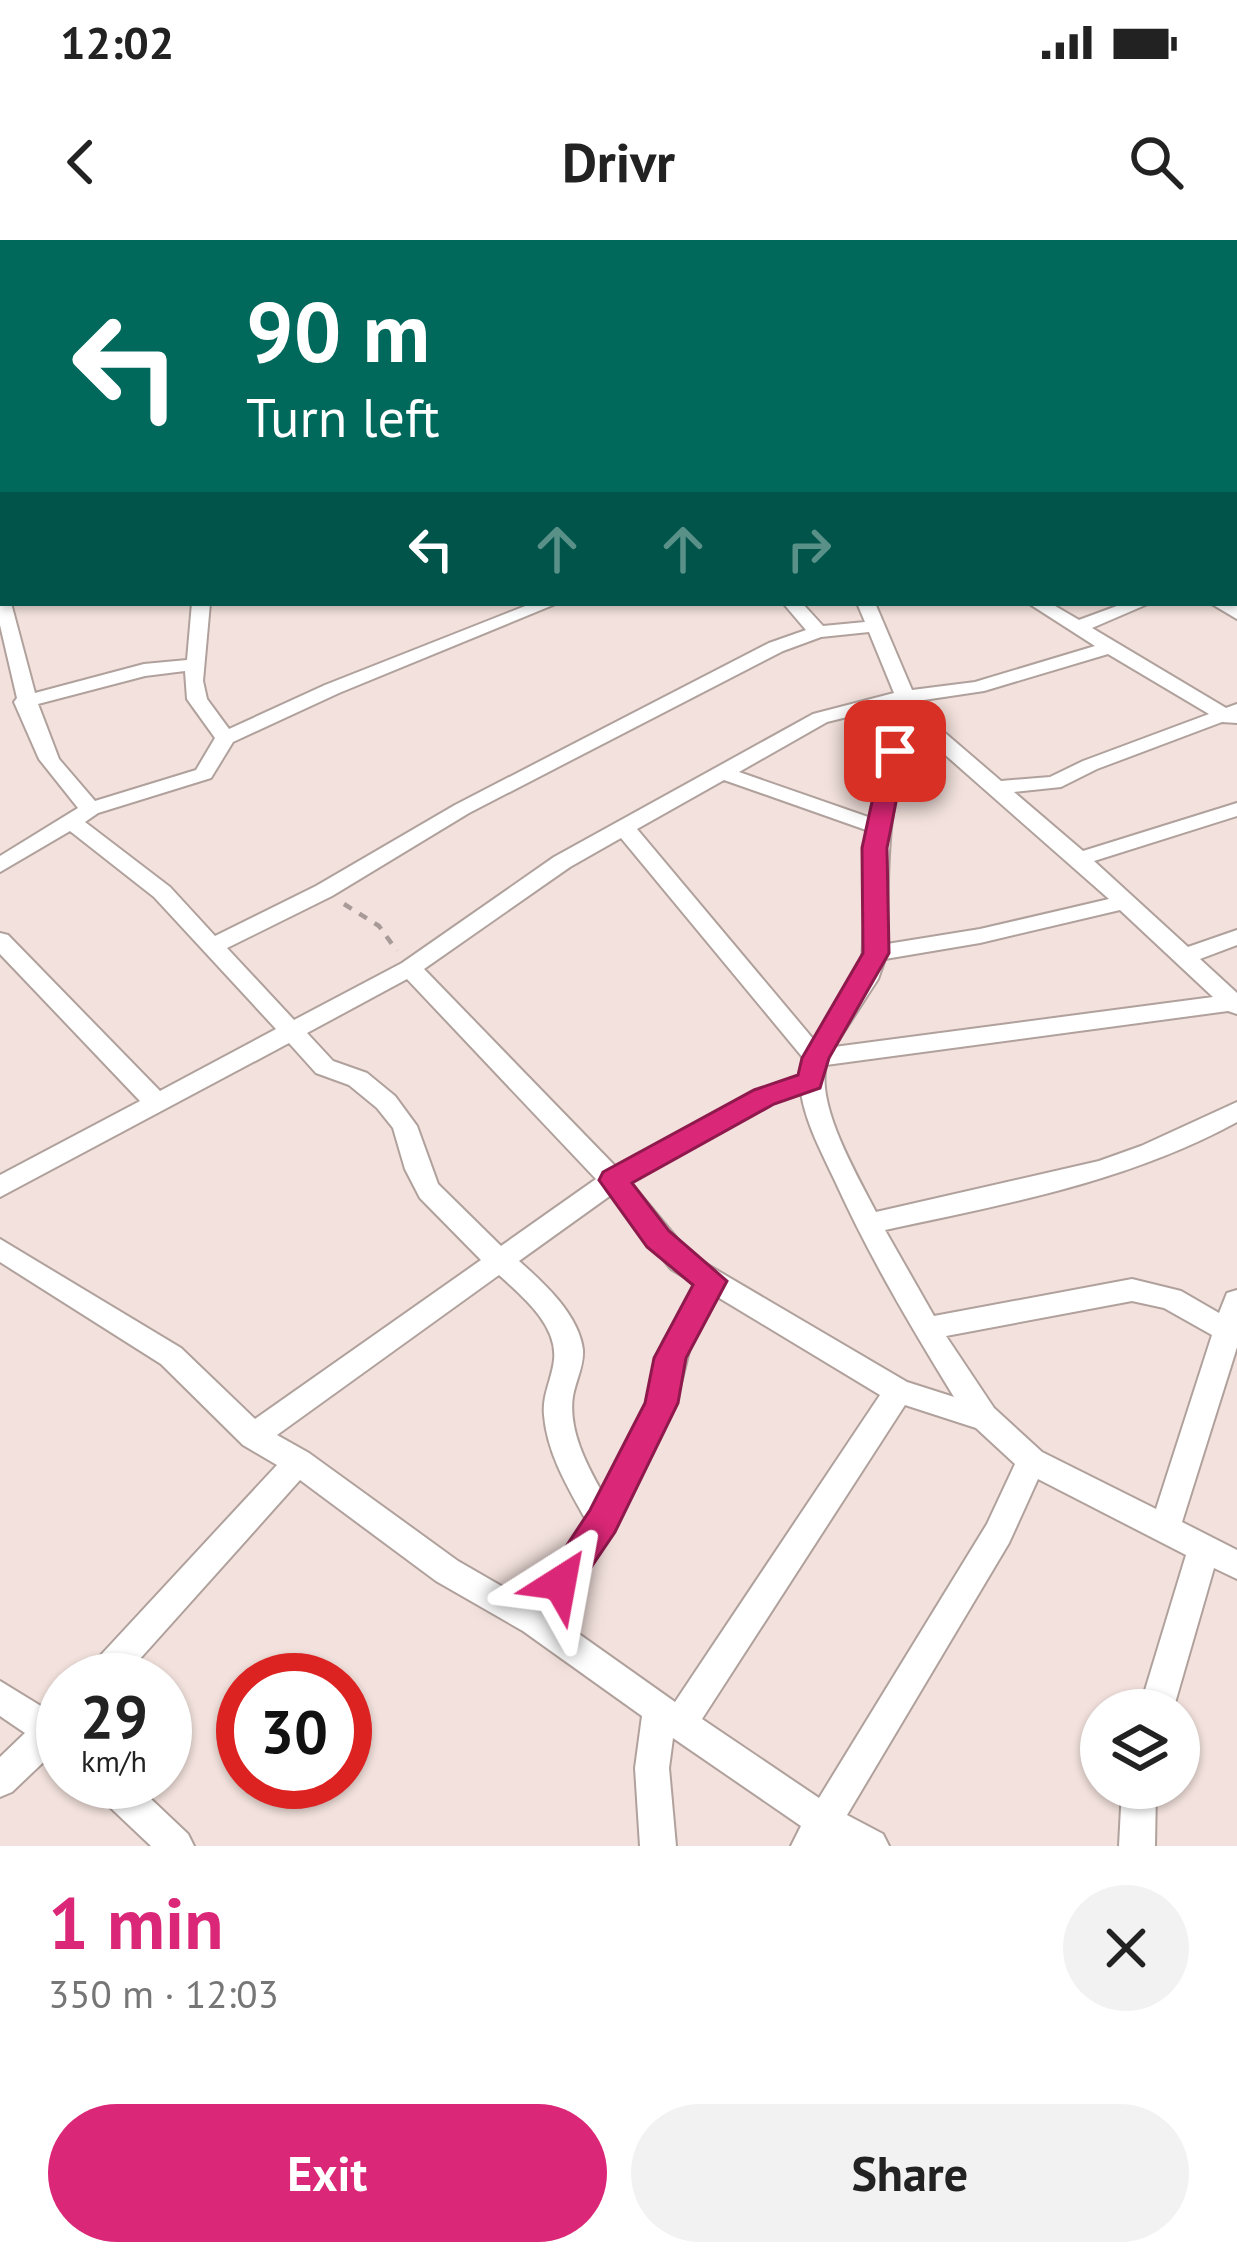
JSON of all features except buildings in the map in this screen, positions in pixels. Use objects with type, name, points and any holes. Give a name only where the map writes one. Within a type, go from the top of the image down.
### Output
[{"type":"street","points":[[204,606],[194,665],[197,698],[225,739]]},
{"type":"street","points":[[0,865],[80,815],[204,774],[225,739],[332,689],[541,606]]},
{"type":"street","points":[[795,606],[818,632]]},
{"type":"street","points":[[867,606],[910,708],[1235,1004]]},
{"type":"street","points":[[1042,606],[1107,648],[1233,716]]},
{"type":"street","points":[[1076,628],[1133,606]]},
{"type":"street","points":[[211,947],[324,891],[462,808],[776,647],[818,632],[875,626]]},
{"type":"street","points":[[6,628],[24,704],[80,815],[162,892],[325,1067],[359,1075],[391,1107],[413,1138],[426,1188],[500,1265],[535,1294],[566,1339],[567,1376],[558,1400],[564,1435],[602,1521]]},
{"type":"street","points":[[0,1187],[154,1100],[410,968],[562,862],[820,718],[859,705],[910,708],[1107,648]]},
{"type":"street","points":[[0,708],[144,670],[194,665]]},
{"type":"street","points":[[813,1070],[876,953],[878,826],[910,708]]},
{"type":"street","points":[[994,788],[1054,783],[1090,765],[1233,716]]},
{"type":"street","points":[[723,773],[878,826]]},
{"type":"street","points":[[1033,818],[1054,783]]},
{"type":"street","points":[[1079,859],[1237,809]]},
{"type":"street","points":[[623,826],[813,1070],[832,1145],[869,1222],[927,1329],[985,1419],[1031,1461],[1237,1564]]},
{"type":"street","points":[[876,953],[1002,931],[1123,902]]},
{"type":"street","points":[[1184,957],[1237,937]]},
{"type":"street","points":[[0,940],[154,1100]]},
{"type":"street","points":[[410,968],[614,1180],[681,1262],[898,1391],[985,1419]]},
{"type":"street","points":[[253,1436],[614,1180],[813,1070],[1235,1004]]},
{"type":"street","points":[[869,1222],[1076,1177],[1167,1147],[1237,1112]]},
{"type":"street","points":[[0,1249],[170,1356],[253,1436],[298,1462],[446,1571],[534,1621],[670,1716],[816,1833],[871,1846]]},
{"type":"street","points":[[534,1621],[602,1521],[662,1403],[677,1342],[711,1281]]},
{"type":"street","points":[[927,1329],[1132,1290],[1171,1299],[1231,1334]]},
{"type":"street","points":[[1165,1528],[1231,1334],[1237,1301]]},
{"type":"street","points":[[658,1846],[652,1768],[670,1716],[898,1391]]},
{"type":"street","points":[[816,1833],[998,1533],[1031,1461]]},
{"type":"street","points":[[125,1653],[298,1462]]},
{"type":"street","points":[[1162,1689],[1204,1548]]},
{"type":"street","points":[[0,1696],[36,1716]]},
{"type":"street","points":[[0,1780],[36,1750]]},
{"type":"street","points":[[137,1809],[176,1846]]},
{"type":"street","points":[[1137,1846],[1138,1809]]},
{"type":"path","points":[[324,891],[379,926],[410,968]]},
{"type":"route","points":[[560,1583],[602,1521],[662,1403],[670,1358],[711,1281],[681,1262],[658,1239],[614,1180],[764,1097],[810,1081],[816,1058],[876,953],[874,848],[882,794],[895,751]]}]
